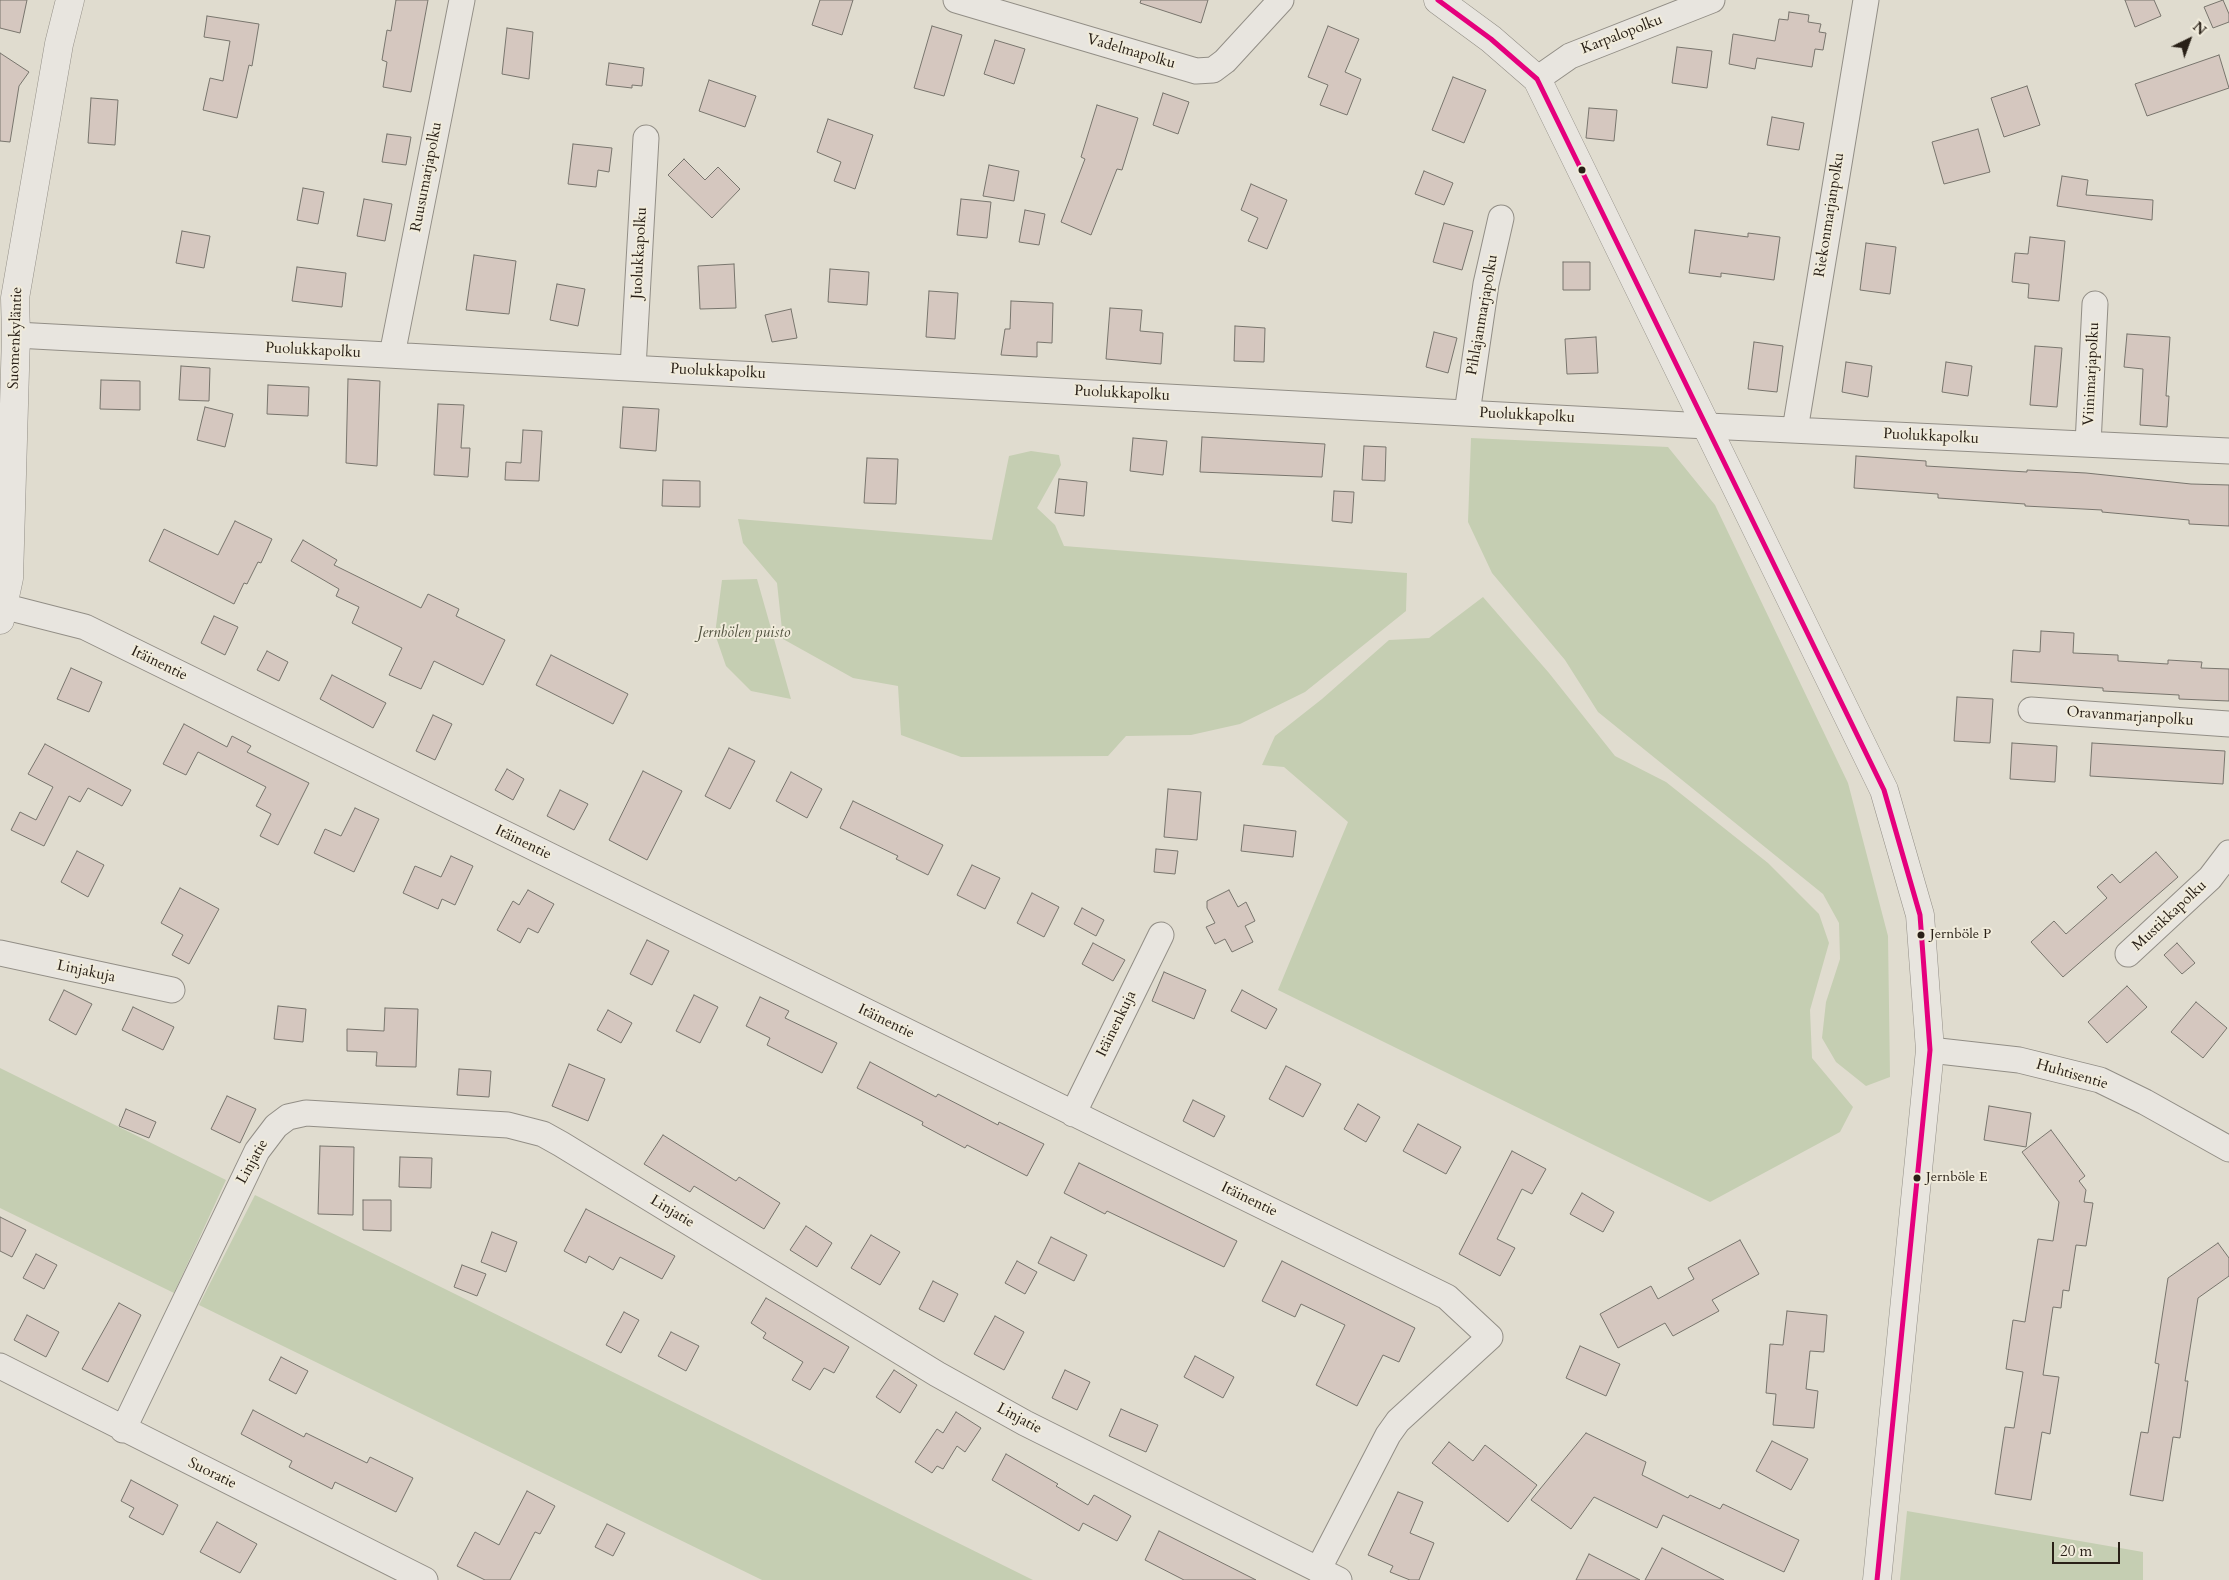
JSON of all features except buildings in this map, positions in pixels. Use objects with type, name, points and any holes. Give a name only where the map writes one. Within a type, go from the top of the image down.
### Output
[{"type":"street","name":"Suomenkyläntie","points":[[2,613],[16,335],[7,296],[59,44],[70,0]]},
{"type":"street","name":"Ruusumarjapolku","points":[[392,355],[462,0]]},
{"type":"street","name":"Vadelmapolku","points":[[968,2],[1196,71],[1213,70],[1225,61],[1281,0]]},
{"type":"street","points":[[1438,0],[1492,39],[1537,79],[1884,790],[1920,915],[1930,1050],[1877,1580]]},
{"type":"street","name":"Karpalopolku","points":[[1537,79],[1570,56],[1712,0]]},
{"type":"street","name":"Riekonmarjanpolku","points":[[1795,430],[1866,0]]},
{"type":"street","name":"Juolukkapolku","points":[[634,368],[646,138]]},
{"type":"street","name":"Pihlajanmarjapolku","points":[[1467,413],[1486,284],[1501,218]]},
{"type":"street","name":"Viinimarjapolku","points":[[2088,444],[2095,304]]},
{"type":"street","name":"Puolukkapolku","points":[[16,335],[1707,426],[2229,451]]},
{"type":"street","name":"Itäinentie","points":[[2,613],[85,627],[1447,1297],[1490,1337],[1398,1421],[1388,1435],[1329,1575]]},
{"type":"street","name":"Oravanmarjanpolku","points":[[2031,710],[2229,724]]},
{"type":"street","name":"Mustikkapolku","points":[[2128,954],[2210,878],[2229,853]]},
{"type":"street","name":"Itäinenkuja","points":[[1073,1114],[1161,935]]},
{"type":"street","name":"Linjakuja","points":[[0,953],[172,990]]},
{"type":"street","name":"Huhtisentie","points":[[1930,1050],[2019,1060],[2100,1080],[2145,1102],[2229,1149]]},
{"type":"street","name":"Linjatie","points":[[123,1430],[257,1151],[276,1126],[288,1118],[306,1113],[508,1125],[543,1134],[561,1144],[937,1374],[1026,1423],[1329,1575]]},
{"type":"street","name":"Suoratie","points":[[0,1366],[123,1430],[425,1580]]},
{"type":"green space","points":[[1471,438],[1668,447],[1715,505],[1848,783],[1888,936],[1890,1077],[1866,1086],[1836,1062],[1822,1038],[1826,1002],[1840,959],[1839,923],[1823,894],[1598,712],[1565,660],[1492,573],[1468,522]]},
{"type":"green space","points":[[1031,451],[1059,455],[1061,465],[1037,508],[1055,525],[1064,546],[1407,573],[1406,611],[1305,692],[1240,724],[1191,735],[1126,736],[1108,756],[961,757],[901,735],[898,686],[853,678],[783,639],[777,583],[743,543],[738,519],[992,540],[1009,456]]},
{"type":"green space","name":"Jernbölen puisto","points":[[757,579],[791,699],[751,691],[726,666],[715,634],[722,580]]},
{"type":"green space","points":[[1483,597],[1549,673],[1615,756],[1666,782],[1768,863],[1819,914],[1829,943],[1810,1010],[1812,1058],[1853,1107],[1840,1132],[1710,1202],[1278,990],[1348,822],[1284,767],[1262,765],[1275,736],[1322,699],[1389,640],[1429,638]]},
{"type":"green space","points":[[0,1068],[226,1180],[174,1293],[0,1208]]},
{"type":"green space","points":[[255,1195],[1033,1580],[762,1580],[199,1305]]},
{"type":"green space","points":[[1907,1511],[2143,1552],[2143,1580],[1900,1580]]},
{"type":"transit line","points":[[1438,0],[1491,39],[1537,79],[1884,790],[1920,915],[1930,1050],[1877,1580]]},
{"type":"place","name":"Jernböle P","points":[[1921,935]]},
{"type":"place","name":"Jernböle E","points":[[1917,1178]]}]
